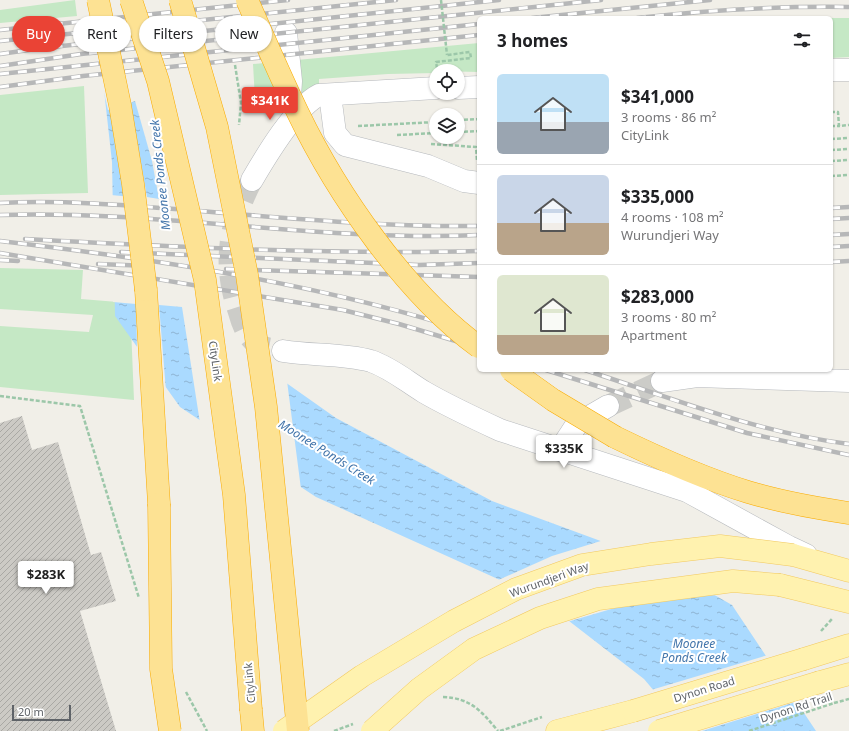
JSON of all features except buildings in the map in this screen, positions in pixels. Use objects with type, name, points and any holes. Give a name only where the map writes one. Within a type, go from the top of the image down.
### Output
[{"type":"highway","points":[[98,0],[120,105],[133,184],[146,290],[159,504],[161,670],[170,731]]},
{"type":"highway","name":"CityLink","points":[[131,0],[158,81],[205,280],[234,495],[251,724]]},
{"type":"highway","points":[[180,0],[217,128],[247,275],[266,407],[298,731]]},
{"type":"highway","points":[[247,0],[299,114],[355,209],[384,250],[410,282],[462,335],[477,345]]},
{"type":"highway","points":[[514,372],[585,421],[673,464],[748,492],[814,508],[847,513]]},
{"type":"highway","points":[[295,701],[304,731]]},
{"type":"main road","name":"Wurundjeri Way","points":[[284,731],[362,676],[454,621],[516,589],[582,565],[651,554],[720,546],[793,555],[849,571]]},
{"type":"main road","points":[[372,731],[419,689],[474,649],[540,618],[598,599],[733,581],[780,585],[849,602]]},
{"type":"main road","name":"Dynon Road","points":[[557,731],[633,711],[849,645]]},
{"type":"main road","points":[[659,731],[849,674]]},
{"type":"street","points":[[286,33],[291,81],[290,108],[286,128]]},
{"type":"street","points":[[833,70],[849,70]]},
{"type":"street","points":[[465,88],[477,87]]},
{"type":"street","points":[[252,180],[286,128],[310,100],[324,95],[429,88]]},
{"type":"street","points":[[324,95],[335,133],[345,145],[428,166],[464,181],[477,174]]},
{"type":"street","points":[[283,351],[336,355],[373,362],[399,375],[442,402],[500,430],[618,470],[665,483],[687,491],[803,554],[849,562]]},
{"type":"street","points":[[662,381],[697,376],[849,381]]},
{"type":"street","points":[[560,450],[577,424],[608,406]]},
{"type":"path","points":[[436,64],[436,62],[471,58],[470,52],[447,55],[441,0]]},
{"type":"path","points":[[833,112],[838,112],[839,126]]},
{"type":"path","points":[[465,120],[477,119]]},
{"type":"path","points":[[350,126],[429,122]]},
{"type":"path","points":[[833,126],[849,126]]},
{"type":"path","points":[[465,132],[477,131]]},
{"type":"path","points":[[405,141],[404,135],[429,133]]},
{"type":"path","points":[[833,139],[849,138]]},
{"type":"path","points":[[428,144],[477,147]]},
{"type":"path","points":[[833,150],[849,149]]},
{"type":"path","points":[[833,161],[849,160]]},
{"type":"path","points":[[833,176],[849,175]]},
{"type":"path","points":[[0,396],[80,406],[140,600]]},
{"type":"path","points":[[183,685],[207,731]]},
{"type":"path","name":"Dynon Rd Trail","points":[[749,731],[849,699]]},
{"type":"green space","points":[[75,0],[77,16],[12,16],[12,22],[0,23],[0,10]]},
{"type":"green space","points":[[833,18],[849,18],[849,57],[833,58]]},
{"type":"green space","points":[[477,43],[477,72],[465,72],[465,64],[429,64],[429,73],[388,74],[319,79],[319,92],[255,99],[253,64]]},
{"type":"green space","points":[[84,86],[88,193],[0,195],[0,95]]},
{"type":"green space","points":[[0,268],[83,270],[81,299],[130,303],[134,400],[0,387],[0,326],[89,332],[93,315],[0,309]]},
{"type":"water","name":"Moonee Ponds Creek","points":[[94,0],[105,16],[96,16]]},
{"type":"water","name":"Moonee Ponds Creek","points":[[100,52],[129,52],[190,141],[204,300],[258,363],[336,418],[492,501],[655,561],[732,605],[816,731],[688,731],[644,679],[538,597],[316,497],[180,407],[115,316],[112,162]]},
{"type":"pier","points":[[92,0],[185,0],[186,16],[139,16],[139,52],[188,52],[192,141],[206,299],[259,362],[287,381],[301,489],[200,423],[182,307],[159,305],[166,391],[137,350],[136,304],[113,302],[111,195],[132,197],[130,103],[108,110],[102,84],[98,52],[131,52],[131,16],[94,16]],"holes":[[[135,101],[152,161],[159,199],[147,197],[130,103]]]},
{"type":"pier","points":[[604,540],[656,559],[720,595],[674,597],[625,605],[567,622],[537,599],[496,581],[552,556]]},
{"type":"pier","points":[[768,655],[799,701],[702,731],[686,731],[651,690]]},
{"type":"tunnel","points":[[252,180],[238,212],[230,244],[231,277],[234,294],[245,330],[250,338],[260,346],[283,351]]},
{"type":"tunnel","points":[[608,406],[662,381]]},
{"type":"railway","points":[[0,30],[288,0]]},
{"type":"railway","points":[[0,41],[396,0]]},
{"type":"railway","points":[[0,54],[43,48],[499,0]]},
{"type":"railway","points":[[0,66],[81,54],[601,0]]},
{"type":"railway","points":[[552,16],[710,0]]},
{"type":"railway","points":[[658,16],[743,9],[849,7]]},
{"type":"railway","points":[[0,74],[477,24]]},
{"type":"railway","points":[[0,87],[83,76],[477,35]]},
{"type":"railway","points":[[0,203],[47,202],[141,206],[334,221],[406,225],[477,226]]},
{"type":"railway","points":[[833,208],[849,207]]},
{"type":"railway","points":[[0,215],[120,217],[359,234],[419,236],[477,235]]},
{"type":"railway","points":[[833,219],[849,218]]},
{"type":"railway","points":[[833,235],[849,234]]},
{"type":"railway","points":[[25,239],[309,251],[477,251]]},
{"type":"railway","points":[[0,241],[61,248],[242,276],[362,301],[477,334]]},
{"type":"railway","points":[[833,247],[849,246]]},
{"type":"railway","points":[[121,252],[419,265],[477,263]]},
{"type":"railway","points":[[0,253],[343,310],[399,324],[477,347]]},
{"type":"railway","points":[[0,260],[18,261]]},
{"type":"railway","points":[[833,262],[849,261]]},
{"type":"railway","points":[[98,264],[150,266]]},
{"type":"railway","points":[[226,269],[477,277]]},
{"type":"railway","points":[[552,372],[747,433],[849,455]]},
{"type":"railway","points":[[591,372],[683,403],[749,423],[815,439],[849,444]]}]
